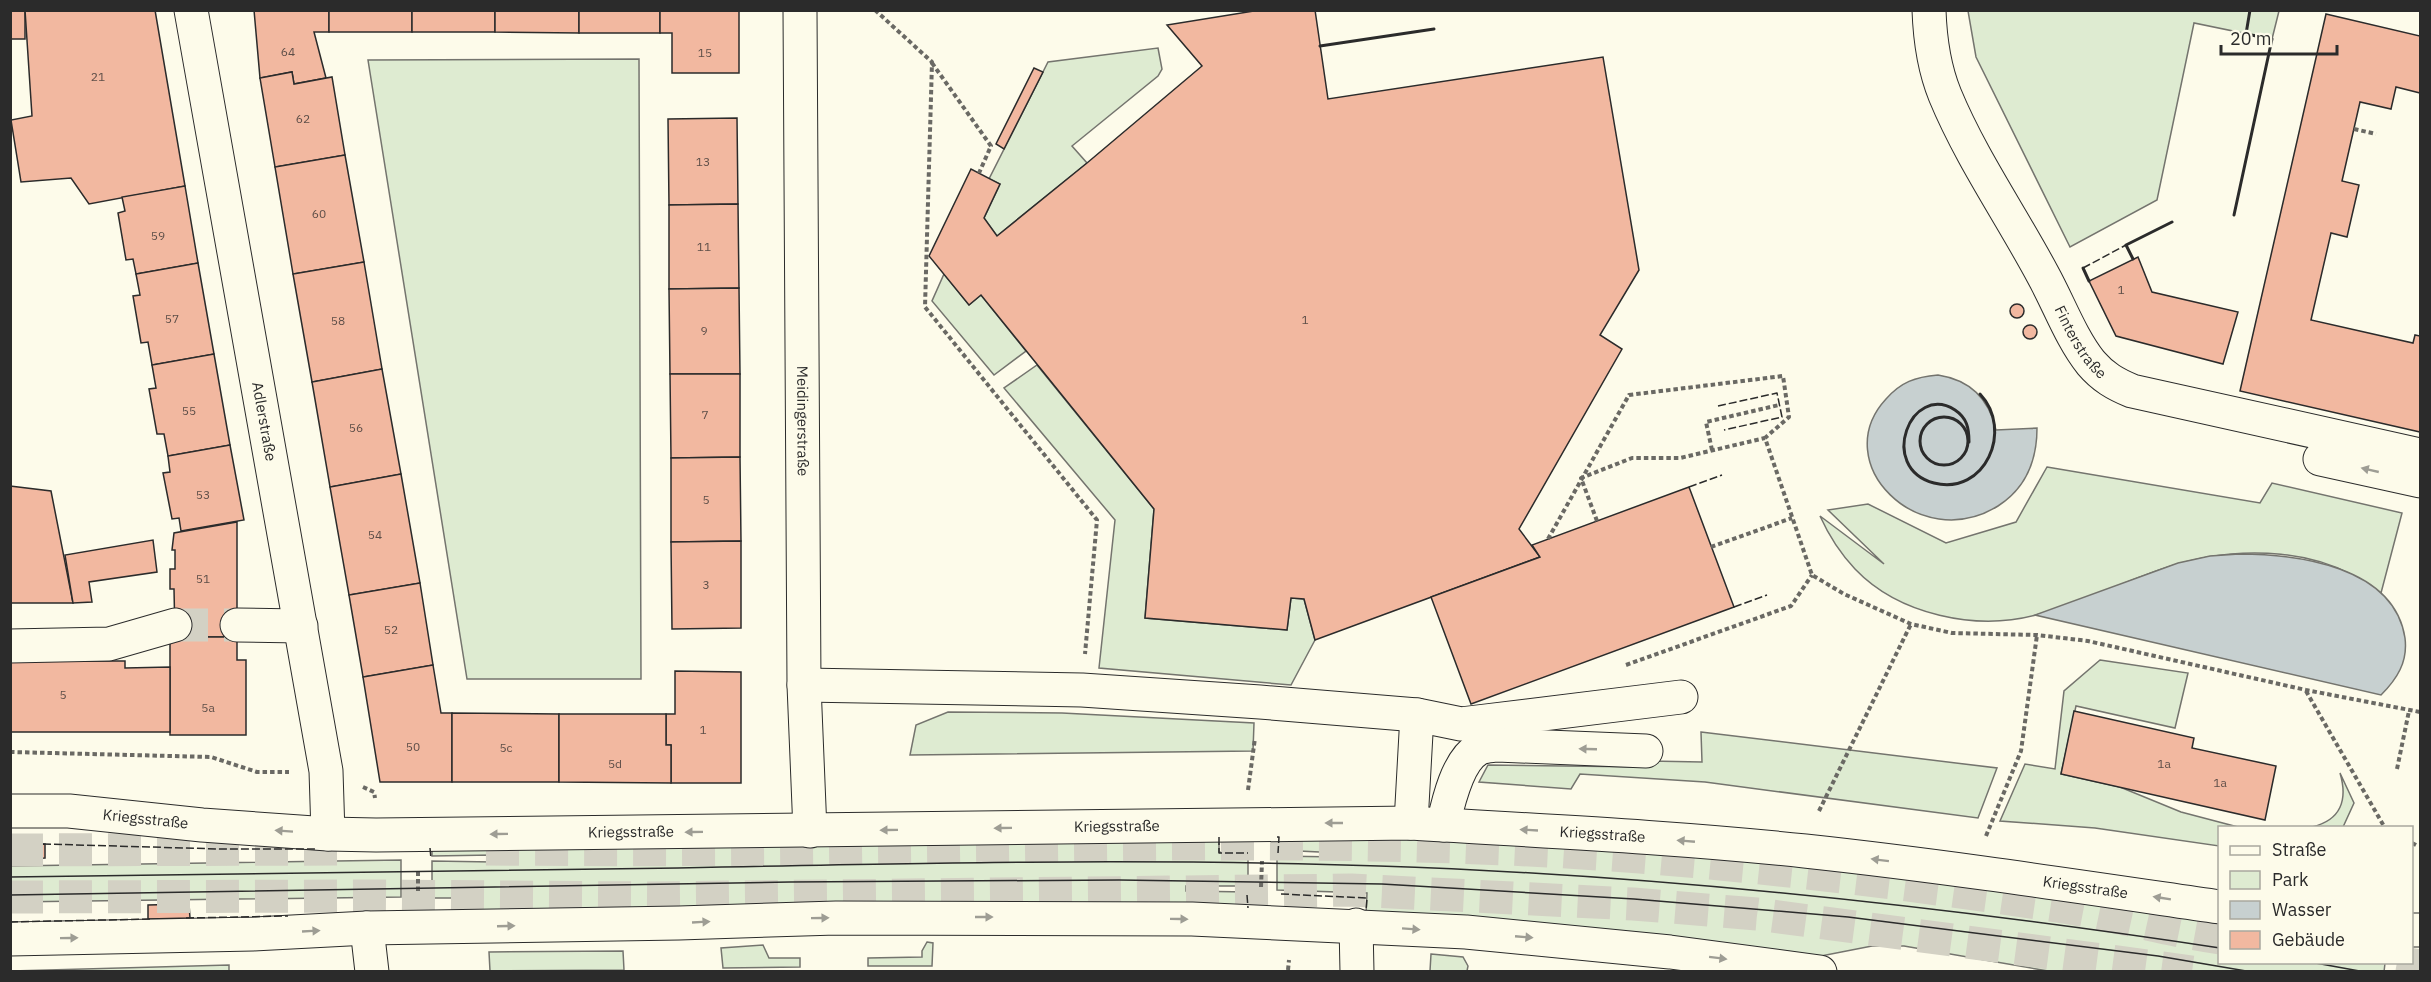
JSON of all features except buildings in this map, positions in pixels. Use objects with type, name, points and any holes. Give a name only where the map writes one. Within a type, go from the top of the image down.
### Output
[{"type":"main road","name":"Adlerstraße","points":[[191,10],[326,771],[328,834]]},
{"type":"main road","name":"Meidingerstraße","points":[[800,10],[804,685],[810,831]]},
{"type":"main road","name":"Finterstraße","points":[[1929,10],[1935,64],[1945,95],[2081,349],[2101,373],[2111,382],[2132,391],[2421,455]]},
{"type":"main road","points":[[2320,459],[2421,482]]},
{"type":"main road","points":[[10,646],[109,644],[175,625]]},
{"type":"main road","points":[[237,626],[300,626]]},
{"type":"main road","points":[[804,685],[1082,690],[1417,715],[1461,724],[1681,697]]},
{"type":"main road","points":[[1411,823],[1417,715]]},
{"type":"main road","points":[[1443,825],[1450,795],[1465,763],[1478,748],[1497,745],[1646,751]]},
{"type":"main road","name":"Kriegsstraße","points":[[10,811],[69,811],[202,825],[328,834],[810,831],[1411,823],[1598,834],[1804,851],[1939,866],[2218,908]]},
{"type":"main road","points":[[10,939],[253,934],[367,928],[836,918],[1192,919],[1356,925],[1554,940],[1820,972]]},
{"type":"main road","points":[[1356,925],[1357,972]]},
{"type":"main road","points":[[367,928],[372,972]]},
{"type":"path","points":[[875,10],[932,62],[991,146],[979,173]]},
{"type":"path","points":[[932,62],[925,307],[1097,520],[1082,690]]},
{"type":"path","points":[[2354,129],[2376,134]]},
{"type":"path","points":[[1548,539],[1581,478],[1629,395],[1783,376],[1789,417],[1765,438],[1680,458],[1632,459],[1581,478]]},
{"type":"path","points":[[1712,450],[1706,422],[1779,405]]},
{"type":"path","points":[[1765,438],[1812,575],[1844,594],[1911,624],[1952,633],[2037,635],[2088,641],[2306,690],[2421,712]]},
{"type":"path","points":[[1581,478],[1597,521]]},
{"type":"path","points":[[1711,547],[1792,518]]},
{"type":"path","points":[[1615,669],[1791,606],[1812,575]]},
{"type":"path","points":[[1819,811],[1911,624]]},
{"type":"path","points":[[1983,843],[2021,751],[2037,635]]},
{"type":"path","points":[[2306,690],[2384,826]]},
{"type":"path","points":[[1234,824],[1247,796],[1260,702]]},
{"type":"path","points":[[2397,769],[2409,711]]},
{"type":"path","points":[[10,752],[211,757],[257,772],[326,771]]},
{"type":"path","points":[[2413,844],[2418,846]]},
{"type":"green space","points":[[1968,10],[2279,11],[2272,39],[2194,23],[2157,200],[2070,247],[1976,57]]},
{"type":"green space","points":[[1158,48],[1162,69],[1158,76],[1072,146],[1087,163],[997,236],[984,218],[1000,184],[989,179],[1048,62]]},
{"type":"green space","points":[[639,59],[641,679],[467,679],[368,60]]},
{"type":"green space","points":[[944,274],[969,305],[981,295],[1026,351],[994,375],[932,301]]},
{"type":"green space","points":[[1037,365],[1154,509],[1145,618],[1287,630],[1291,598],[1304,599],[1315,640],[1291,685],[1099,668],[1115,520],[1004,388]]},
{"type":"green space","points":[[2047,467],[2260,503],[2272,483],[2402,513],[2381,593],[2354,576],[2317,561],[2281,554],[2244,553],[2208,557],[2164,568],[2058,609],[2036,615],[2013,620],[1989,621],[1964,620],[1939,615],[1893,598],[1855,569],[1835,544],[1820,516],[1884,564],[1828,510],[1868,504],[1946,543],[2016,522]]},
{"type":"green space","points":[[2100,660],[2188,673],[2175,728],[2076,706],[2061,774],[2120,787],[2181,812],[2234,826],[2218,826],[2218,846],[2095,828],[2000,821],[2025,764],[2055,769],[2064,691]]},
{"type":"green space","points":[[948,712],[1062,713],[1254,723],[1253,751],[910,755],[916,725]]},
{"type":"green space","points":[[1701,732],[1997,768],[1978,818],[1705,782],[1580,774],[1571,789],[1479,782],[1488,765],[1646,767],[1649,761],[1702,762]]},
{"type":"green space","points":[[2340,773],[2354,803],[2343,826],[2315,826],[2330,819],[2340,808],[2342,783]]},
{"type":"green space","points":[[1279,830],[1640,846],[2218,917],[2218,964],[2385,964],[2384,972],[2054,972],[1904,946],[1872,946],[1821,956],[1366,915],[1367,893],[1277,890],[1277,856],[1339,857],[1340,853],[1278,850]]},
{"type":"green space","points":[[1219,833],[1219,852],[1248,853],[1248,886],[1186,886],[1186,891],[1248,892],[1247,910],[461,915],[461,898],[432,898],[432,861],[493,862],[493,855],[432,856],[432,845]]},
{"type":"green space","points":[[401,860],[401,897],[11,902],[11,866]]},
{"type":"green space","points":[[927,942],[933,943],[932,966],[868,966],[868,958],[922,957],[922,951]]},
{"type":"green space","points":[[763,945],[769,958],[800,958],[800,967],[723,968],[721,948]]},
{"type":"green space","points":[[623,951],[624,970],[490,971],[489,952]]},
{"type":"green space","points":[[1431,954],[1463,957],[1468,966],[1467,971],[1430,971]]},
{"type":"green space","points":[[229,965],[229,972],[10,971],[11,971]]},
{"type":"water","points":[[1938,375],[1960,381],[1976,392],[1988,409],[1996,430],[2037,428],[2035,451],[2023,482],[2008,499],[1998,506],[1968,518],[1939,519],[1912,511],[1890,495],[1875,474],[1868,450],[1871,424],[1886,399],[1897,388],[1909,381]]},
{"type":"water","points":[[2239,554],[2288,557],[2340,569],[2363,580],[2383,594],[2397,614],[2405,638],[2403,662],[2392,683],[2381,695],[2035,615],[2178,563],[2210,556]]},
{"type":"tunnel","points":[[175,625],[237,625]]},
{"type":"tunnel","points":[[486,849],[1251,844],[1543,851],[1692,861],[1901,884],[2077,909],[2218,938]]},
{"type":"tunnel","points":[[10,850],[351,849]]},
{"type":"tunnel","points":[[10,897],[650,898],[1351,890],[1633,904],[1757,914],[2192,972]]},
{"type":"tunnel","points":[[2408,964],[2420,966]]},
{"type":"tram line","points":[[10,877],[1028,862],[1204,862],[1379,866],[1590,877],[1800,895],[2010,919],[2218,948]]},
{"type":"tram line","points":[[10,895],[790,882],[1119,880],[1382,884],[1634,899],[1848,917],[2158,956],[2252,972]]},
{"type":"tram line","points":[[2321,964],[2365,972]]},
{"type":"fence","points":[[2083,268],[2126,245]]},
{"type":"fence","points":[[1718,406],[1777,393],[1782,417],[1724,430]]},
{"type":"fence","points":[[1689,487],[1722,475]]},
{"type":"fence","points":[[1734,607],[1767,595]]},
{"type":"fence","points":[[1219,837],[1219,853],[1248,853]]},
{"type":"fence","points":[[1277,837],[1279,837],[1278,853]]},
{"type":"fence","points":[[43,844],[316,849]]},
{"type":"fence","points":[[430,848],[431,859]]},
{"type":"fence","points":[[1281,894],[1367,898],[1366,911]]},
{"type":"fence","points":[[1247,895],[1248,908]]},
{"type":"fence","points":[[186,918],[288,916]]},
{"type":"fence","points":[[10,922],[150,919]]},
{"type":"wall","points":[[2234,215],[2272,39],[2246,34],[2250,10]]},
{"type":"wall","points":[[1320,46],[1434,29]]},
{"type":"wall","points":[[2133,259],[2126,245],[2172,222]]},
{"type":"wall","points":[[2083,268],[2089,281]]},
{"type":"wall","points":[[1969,442],[1968,428],[1962,416],[1955,410],[1939,404],[1925,407],[1914,417],[1907,430],[1904,446],[1907,461],[1917,474],[1934,483],[1952,484],[1967,480],[1980,470],[1989,457],[1994,441],[1994,425],[1990,409],[1980,394]]},
{"type":"wall","points":[[1939,417],[1949,417],[1964,427],[1968,441],[1967,450],[1958,461],[1949,465],[1939,465],[1924,455],[1920,446],[1920,436],[1930,421],[1939,417]]}]
